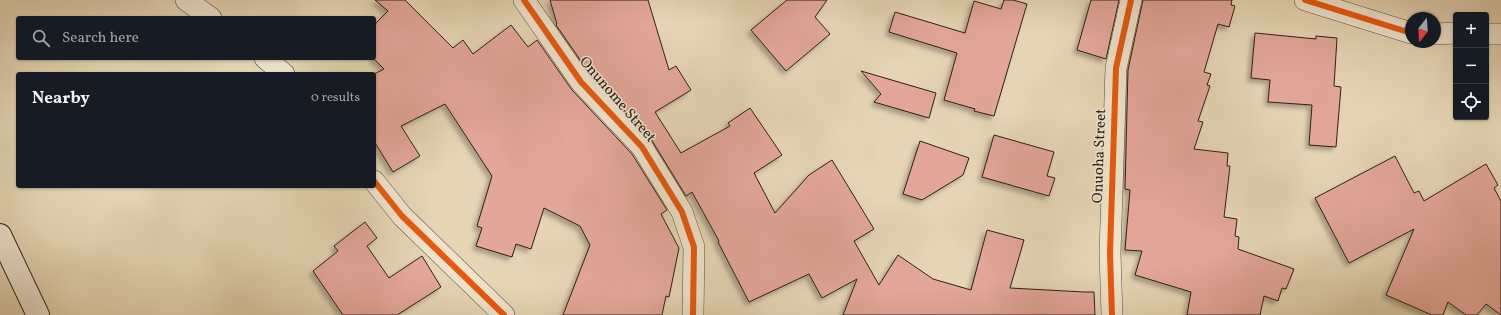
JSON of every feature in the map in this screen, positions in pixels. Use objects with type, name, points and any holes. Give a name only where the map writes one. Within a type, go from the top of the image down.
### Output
[{"type":"main road","points":[[0,235],[38,315]]},
{"type":"street","points":[[186,0],[208,16]]},
{"type":"street","name":"Onunome Street","points":[[524,0],[581,82],[642,147],[682,212],[694,247],[693,315]]},
{"type":"street","name":"Onuoha Street","points":[[1112,315],[1110,253],[1116,68],[1131,0]]},
{"type":"street","points":[[1304,0],[1405,31]]},
{"type":"street","points":[[1441,34],[1453,33]]},
{"type":"street","points":[[1489,34],[1501,34]]},
{"type":"street","points":[[267,60],[282,72]]},
{"type":"street","points":[[376,184],[402,216],[504,315]]},
{"type":"building","points":[[375,0],[405,0],[453,48],[463,40],[473,54],[511,25],[528,47],[537,40],[572,90],[632,154],[667,210],[661,214],[679,248],[669,297],[666,296],[662,315],[563,315],[590,245],[580,226],[544,208],[531,249],[516,244],[512,257],[476,246],[482,228],[477,226],[492,176],[445,104],[401,126],[420,156],[393,172],[376,144],[376,73],[384,69],[375,60],[376,23],[388,11]]},
{"type":"building","points":[[550,0],[648,0],[669,70],[676,66],[691,90],[655,112],[681,153],[730,126],[728,123],[750,108],[782,155],[754,173],[775,213],[809,175],[832,160],[874,229],[854,241],[879,285],[898,255],[933,279],[971,290],[987,230],[1024,240],[1010,288],[1094,292],[1095,315],[843,315],[857,279],[822,298],[809,274],[749,302],[718,242],[719,241],[692,192],[686,196],[651,139],[590,74],[556,25],[557,24]]},
{"type":"building","points":[[787,0],[827,0],[815,17],[830,34],[786,71],[751,30]]},
{"type":"building","points":[[1004,0],[1013,0],[1027,4],[994,116],[974,111],[975,109],[944,100],[957,53],[889,32],[895,12],[965,33],[974,1],[1001,9]]},
{"type":"building","points":[[1091,0],[1119,0],[1106,59],[1077,50]]},
{"type":"building","points":[[1143,0],[1232,0],[1231,5],[1235,6],[1229,27],[1218,24],[1204,72],[1211,74],[1207,85],[1210,86],[1198,121],[1203,122],[1194,149],[1228,153],[1227,166],[1230,166],[1224,217],[1237,219],[1235,236],[1239,237],[1238,249],[1294,269],[1286,289],[1282,288],[1278,301],[1264,296],[1260,315],[1187,315],[1191,292],[1135,275],[1142,251],[1125,250],[1130,190],[1125,189],[1128,70]]},
{"type":"building","points":[[1255,33],[1316,39],[1316,36],[1337,38],[1334,86],[1341,87],[1336,147],[1309,145],[1312,105],[1268,102],[1270,80],[1251,78]]},
{"type":"building","points":[[861,71],[936,93],[929,118],[874,102],[881,94]]},
{"type":"building","points":[[994,135],[1054,152],[1047,176],[1055,178],[1049,196],[982,177]]},
{"type":"building","points":[[920,141],[969,158],[963,175],[922,200],[903,194]]},
{"type":"building","points":[[1395,156],[1414,193],[1419,191],[1424,201],[1486,164],[1498,185],[1494,188],[1501,201],[1501,315],[1486,304],[1477,315],[1466,315],[1448,302],[1443,315],[1432,315],[1386,295],[1414,229],[1349,263],[1315,198]]},
{"type":"building","points":[[365,222],[377,238],[367,246],[389,278],[422,256],[441,287],[397,315],[343,315],[313,271],[338,251],[334,246]]},
{"type":"cycle path","points":[[524,0],[581,82],[642,147],[682,212],[694,247],[693,315]]},
{"type":"cycle path","points":[[1112,315],[1110,253],[1116,68],[1131,0]]},
{"type":"cycle path","points":[[1305,0],[1405,31]]},
{"type":"cycle path","points":[[376,184],[402,216],[504,315]]}]
